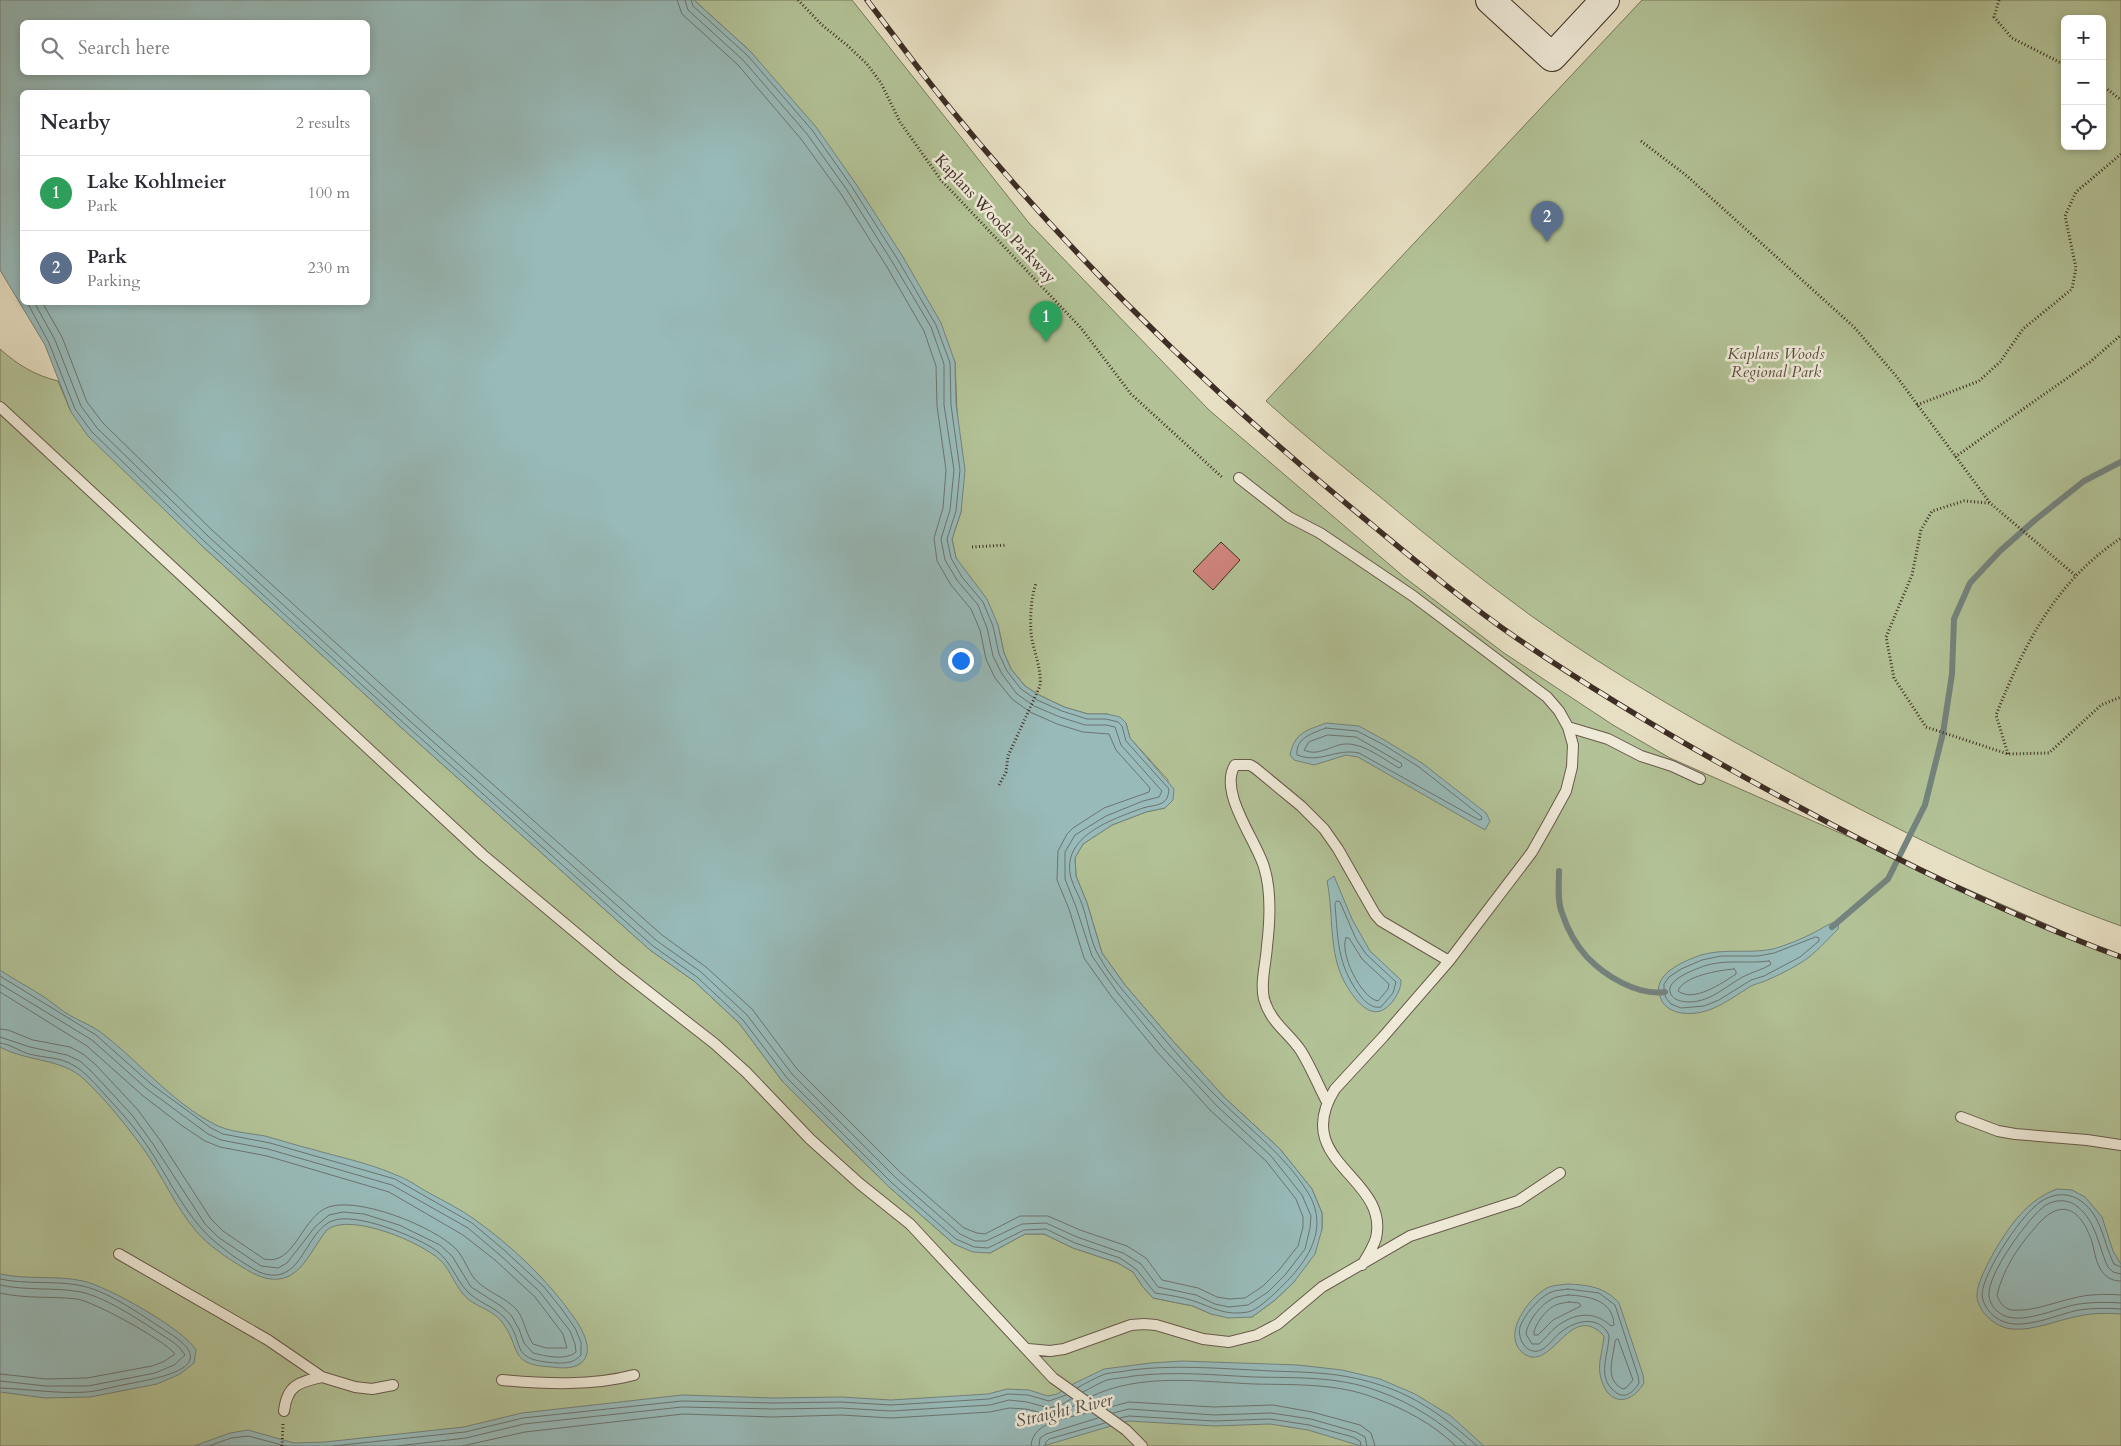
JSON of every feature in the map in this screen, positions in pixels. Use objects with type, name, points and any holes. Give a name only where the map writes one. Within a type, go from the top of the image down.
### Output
[{"type":"street","points":[[1490,0],[1552,57],[1605,0]]},
{"type":"lane","points":[[0,407],[483,855],[619,969],[734,1061],[810,1139],[860,1184],[910,1224],[1053,1378],[1126,1430],[1142,1446]]},
{"type":"lane","points":[[1239,478],[1289,517],[1320,533],[1413,596],[1547,697],[1559,711],[1568,727],[1573,745],[1572,768],[1566,792],[1532,852],[1449,961],[1335,1089],[1327,1102],[1323,1124],[1327,1147],[1361,1188],[1371,1203],[1375,1214],[1376,1238],[1362,1265]]},
{"type":"lane","points":[[1568,727],[1608,739],[1641,756],[1672,766],[1700,779]]},
{"type":"lane","points":[[1327,1102],[1302,1053],[1275,1022],[1264,1000],[1262,987],[1270,910],[1268,885],[1264,867],[1234,798],[1230,780],[1231,772],[1235,765],[1250,765],[1255,768],[1316,820],[1338,849],[1381,921],[1449,961]]},
{"type":"lane","points":[[1961,1117],[2015,1134],[2087,1140],[2121,1146]]},
{"type":"lane","points":[[1028,1349],[1050,1351],[1064,1349],[1131,1325],[1144,1324],[1156,1325],[1203,1339],[1229,1342],[1244,1340],[1278,1324],[1322,1287],[1410,1236],[1518,1201],[1560,1173]]},
{"type":"lane","points":[[119,1254],[259,1335],[322,1377],[355,1387],[372,1389],[393,1385]]},
{"type":"lane","points":[[502,1380],[547,1383],[606,1380],[634,1375]]},
{"type":"lane","points":[[284,1411],[285,1400],[296,1385],[322,1377]]},
{"type":"path","name":"Kaplans Woods Parkway","points":[[798,0],[822,25],[867,64],[881,83],[900,122],[941,180],[1081,328],[1131,394],[1224,479]]},
{"type":"path","points":[[1999,0],[1994,18],[2012,38],[2061,63]]},
{"type":"path","points":[[2106,87],[2121,100]]},
{"type":"path","points":[[1641,141],[1679,169],[1854,326],[1897,377],[1990,503],[2074,576]]},
{"type":"path","points":[[1918,405],[1979,381],[2000,362],[2024,330],[2072,289],[2076,268],[2065,216],[2076,192],[2121,154]]},
{"type":"path","points":[[1956,457],[2090,362],[2121,336]]},
{"type":"path","points":[[1990,503],[1964,501],[1932,511],[1921,530],[1912,574],[1886,637],[1894,678],[1926,727],[1966,742],[2008,754],[2049,753],[2101,704],[2121,697]]},
{"type":"path","points":[[2008,754],[1996,715],[2025,649],[2048,610],[2074,576],[2098,553],[2121,538]]},
{"type":"path","points":[[972,546],[1007,545]]},
{"type":"path","points":[[999,785],[1006,772],[1008,756],[1040,686],[1041,677],[1031,633],[1032,596],[1036,583]]},
{"type":"path","points":[[282,1446],[284,1411]]},
{"type":"green space","points":[[694,0],[852,0],[1029,223],[1209,410],[1404,577],[1504,653],[1613,725],[1670,758],[2121,957],[2121,1446],[0,1446],[0,349],[27,369],[58,381],[71,412],[200,544],[650,950],[694,981],[739,1023],[783,1082],[888,1186],[954,1244],[990,1253],[1025,1234],[1044,1234],[1073,1248],[1118,1263],[1133,1272],[1153,1298],[1193,1306],[1211,1314],[1252,1317],[1275,1300],[1294,1282],[1322,1229],[1322,1213],[1312,1189],[1280,1149],[1225,1098],[1172,1040],[1125,985],[1102,953],[1087,903],[1076,876],[1075,857],[1083,844],[1112,825],[1146,812],[1165,808],[1168,780],[1130,738],[1126,723],[1107,714],[1088,714],[1064,707],[1025,686],[1011,669],[1004,653],[998,625],[956,558],[952,539],[961,512],[955,362],[751,52]]},
{"type":"green space","name":"Kaplans Woods Regional Park","points":[[1642,0],[2121,0],[2121,926],[2041,895],[1962,860],[1808,782],[1666,703],[1563,638],[1491,586],[1266,401]]},
{"type":"water","points":[[0,0],[694,0],[751,52],[816,127],[856,184],[903,257],[941,323],[955,362],[956,404],[965,470],[961,512],[952,539],[956,558],[987,599],[998,625],[1004,653],[1011,669],[1025,686],[1064,707],[1088,714],[1107,714],[1120,717],[1126,723],[1130,738],[1174,789],[1173,800],[1165,808],[1146,812],[1112,825],[1083,844],[1075,858],[1076,876],[1087,903],[1102,953],[1125,985],[1225,1098],[1280,1149],[1312,1189],[1322,1213],[1322,1229],[1315,1254],[1294,1282],[1275,1300],[1252,1317],[1228,1318],[1211,1314],[1193,1306],[1153,1298],[1133,1272],[1118,1263],[1073,1248],[1044,1234],[1025,1234],[990,1253],[973,1252],[954,1244],[888,1186],[783,1082],[739,1023],[694,981],[650,950],[404,730],[200,544],[88,436],[71,412],[45,345],[21,305],[370,305],[370,90],[20,90],[20,303],[0,270]]},
{"type":"water","points":[[1326,723],[1359,726],[1422,763],[1486,813],[1490,821],[1485,830],[1358,757],[1346,755],[1314,765],[1294,760],[1290,755],[1298,737],[1302,733]]},
{"type":"water","points":[[1334,876],[1352,919],[1370,951],[1401,980],[1399,991],[1393,1001],[1386,1008],[1379,1011],[1372,1011],[1366,1008],[1354,997],[1345,983],[1336,959],[1327,881]]},
{"type":"water","points":[[1839,921],[1838,929],[1807,959],[1779,975],[1751,986],[1710,1010],[1692,1014],[1675,1012],[1669,1009],[1661,999],[1659,990],[1664,976],[1670,970],[1686,961],[1710,953],[1773,949],[1789,944]]},
{"type":"water","points":[[0,970],[45,997],[67,1014],[99,1031],[183,1104],[214,1124],[232,1131],[265,1136],[375,1167],[405,1179],[469,1215],[516,1252],[565,1305],[578,1324],[587,1343],[586,1355],[583,1361],[578,1365],[568,1368],[538,1366],[528,1363],[518,1354],[502,1322],[464,1295],[448,1269],[440,1260],[418,1245],[403,1238],[369,1227],[339,1225],[328,1229],[300,1268],[281,1279],[259,1276],[225,1256],[196,1231],[143,1148],[115,1112],[84,1079],[65,1067],[11,1052],[0,1047]]},
{"type":"water","points":[[2057,1189],[2072,1190],[2085,1197],[2102,1217],[2113,1251],[2121,1264],[2121,1314],[2084,1315],[2037,1327],[2020,1329],[2000,1326],[1988,1318],[1980,1306],[1977,1294],[1981,1278],[2000,1242],[2020,1214],[2037,1200]]},
{"type":"water","points":[[0,1274],[21,1277],[73,1279],[109,1291],[162,1321],[189,1341],[196,1350],[194,1363],[180,1374],[157,1384],[90,1397],[45,1398],[0,1392]]},
{"type":"water","points":[[1568,1284],[1602,1290],[1619,1303],[1643,1375],[1644,1383],[1631,1397],[1618,1399],[1607,1391],[1603,1384],[1600,1374],[1600,1360],[1604,1336],[1592,1327],[1582,1326],[1572,1330],[1545,1353],[1536,1357],[1526,1355],[1518,1348],[1515,1338],[1516,1328],[1520,1318],[1533,1299],[1549,1287]]},
{"type":"water","name":"Straight River","points":[[1182,1361],[1298,1365],[1342,1370],[1380,1379],[1415,1394],[1451,1416],[1484,1446],[1361,1446],[1308,1430],[1270,1424],[1215,1426],[1128,1421],[1043,1446],[194,1446],[230,1433],[248,1430],[294,1443],[325,1442],[464,1427],[522,1413],[682,1395],[773,1398],[841,1397],[891,1400],[988,1394],[1007,1389],[1029,1390],[1048,1396],[1057,1394],[1104,1369]]},
{"type":"building","points":[[1221,542],[1240,560],[1213,590],[1193,571]]},
{"type":"waterway","points":[[1832,927],[1888,879],[1925,805],[1943,733],[1952,674],[1954,619],[1970,583],[2000,551],[2035,520],[2084,481],[2121,462]]},
{"type":"waterway","points":[[1559,871],[1560,908],[1572,936],[1587,957],[1603,971],[1633,988],[1644,991],[1665,992]]},
{"type":"railway","points":[[867,0],[935,90],[992,158],[1040,213],[1142,319],[1249,420],[1304,468],[1477,610],[1552,662],[1622,706],[1801,808],[1958,888],[2039,924],[2121,957]]},
{"type":"place","name":"Park","points":[[1547,242]]},
{"type":"place","name":"Lake Kohlmeier","points":[[1046,342]]}]
